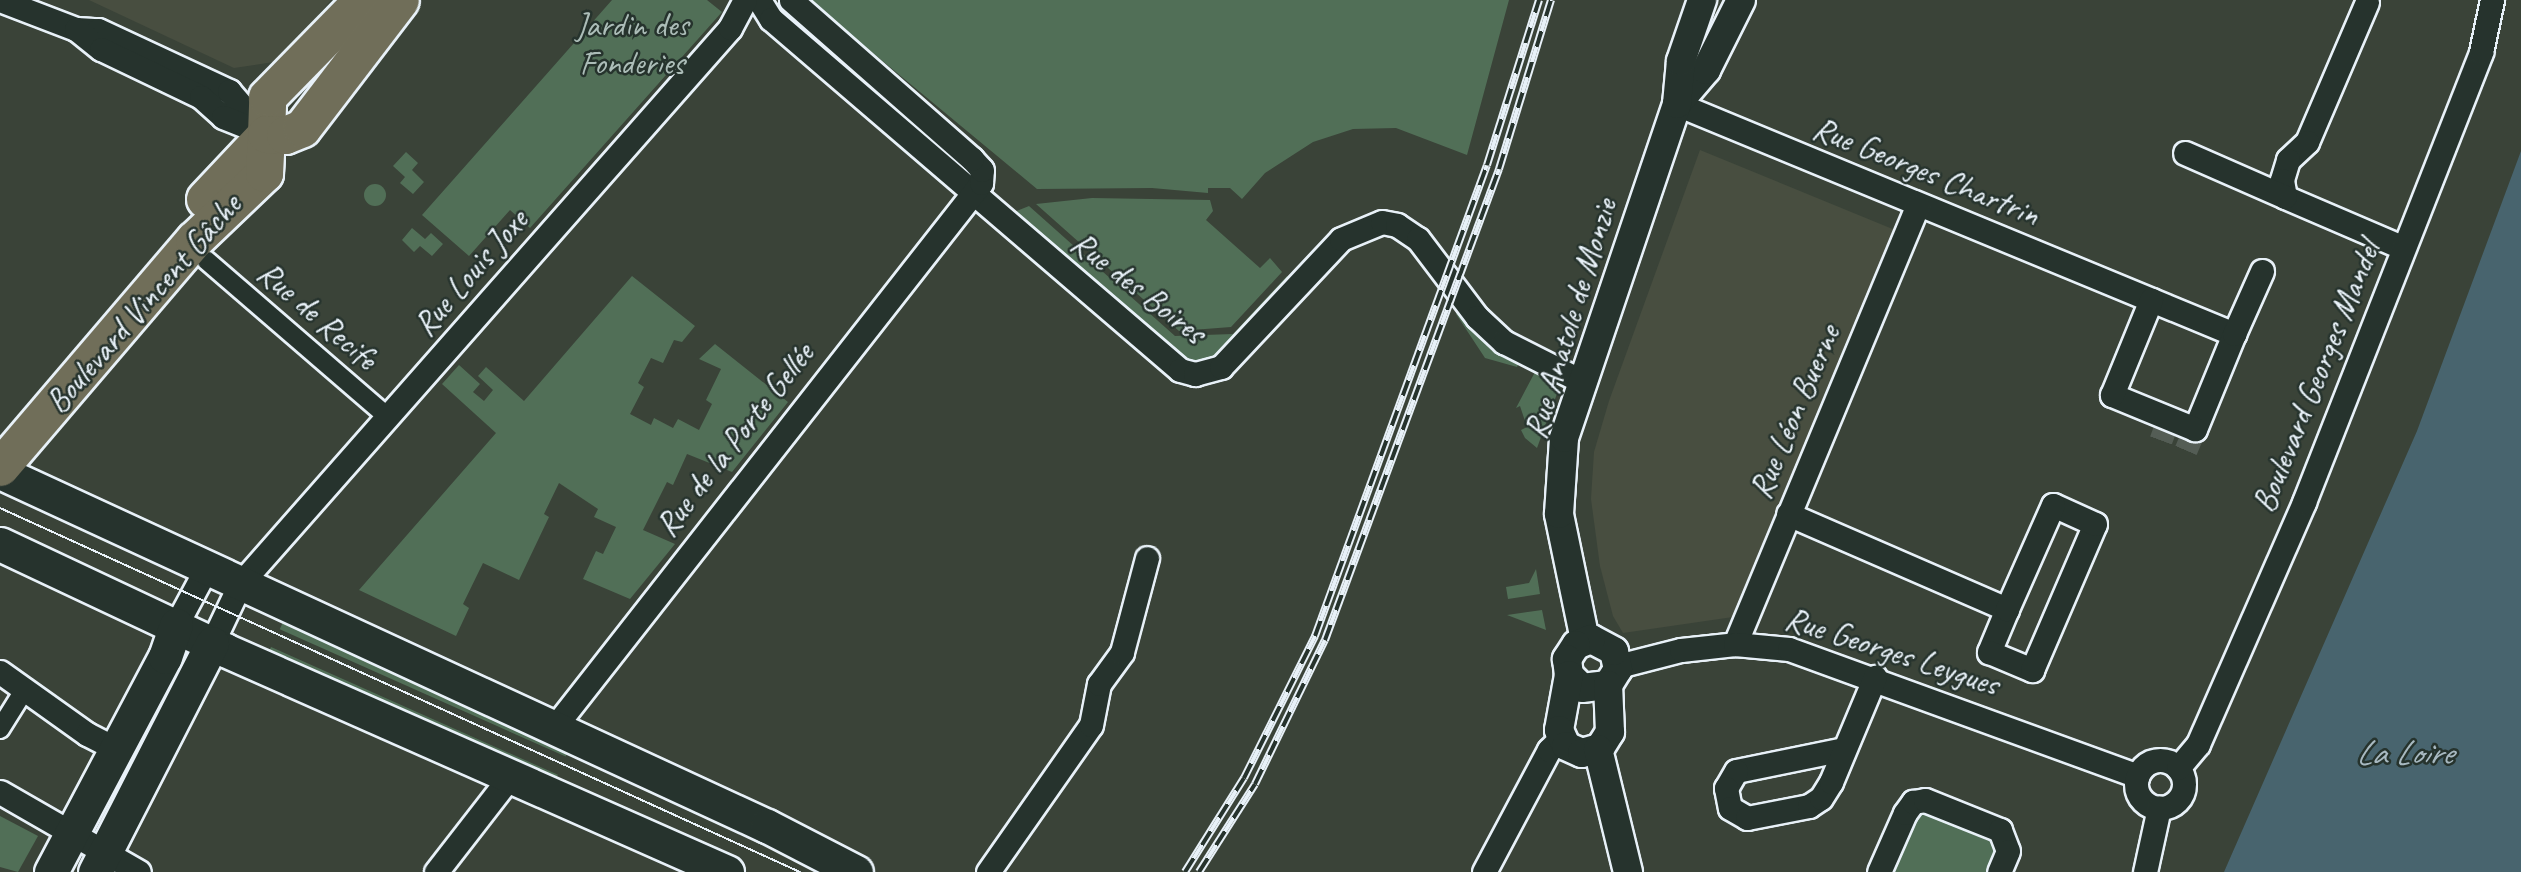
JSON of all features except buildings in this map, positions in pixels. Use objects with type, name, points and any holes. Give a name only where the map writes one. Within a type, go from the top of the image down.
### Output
[{"type":"main road","name":"Boulevard Vincent Gâche","points":[[0,470],[202,231],[264,173],[267,97],[362,0]]},
{"type":"main road","points":[[265,135],[285,135],[302,128],[400,0]]},
{"type":"main road","name":"Boulevard Vincent Gâche","points":[[0,434],[243,154],[265,135]]},
{"type":"main road","points":[[0,470],[856,872]]},
{"type":"main road","points":[[0,544],[212,643],[512,774],[724,871]]},
{"type":"main road","points":[[51,872],[165,657],[176,625]]},
{"type":"main road","points":[[99,862],[212,643]]},
{"type":"street","points":[[0,0],[76,29],[98,30],[229,91],[265,135]]},
{"type":"street","name":"Rue Louis Joxe","points":[[212,643],[240,584],[730,28],[745,0]]},
{"type":"street","name":"Rue des Boires","points":[[759,0],[771,19],[1180,370],[1195,374],[1222,367],[1341,239],[1382,222],[1397,225],[1418,239],[1477,317],[1504,342],[1581,381]]},
{"type":"street","points":[[791,0],[972,159],[982,170],[981,183],[972,194]]},
{"type":"street","name":"Rue Anatole de Monzie","points":[[1586,640],[1559,514],[1564,438],[1581,381],[1677,104],[1681,61],[1702,0]]},
{"type":"street","name":"Rue Anatole de Monzie","points":[[1677,104],[1706,70],[1741,0]]},
{"type":"street","name":"Boulevard Georges Mandel","points":[[2178,768],[2198,744],[2304,502],[2481,52],[2492,0]]},
{"type":"street","points":[[2285,197],[2282,180],[2288,160],[2307,142],[2367,2]]},
{"type":"street","name":"Rue Georges Chartrin","points":[[1677,104],[1917,206],[2234,334]]},
{"type":"street","points":[[2185,153],[2404,248]]},
{"type":"street","name":"Rue de la Porte Gellée","points":[[553,729],[972,194]]},
{"type":"street","name":"Rue Léon Buerne","points":[[1735,644],[1917,206]]},
{"type":"street","name":"Rue de Recife","points":[[206,260],[388,416]]},
{"type":"street","points":[[2151,300],[2112,395],[2194,429],[2262,271]]},
{"type":"street","points":[[2053,505],[2095,523],[2032,670],[1989,652],[2007,609],[2053,505]]},
{"type":"street","points":[[1788,514],[2007,609]]},
{"type":"street","points":[[988,872],[1091,725],[1099,684],[1122,652],[1147,558]]},
{"type":"street","points":[[176,625],[206,569]]},
{"type":"street","points":[[1598,749],[1574,751],[1562,726],[1571,651],[1586,640],[1608,644],[1613,676],[1606,714],[1610,732],[1598,749],[1628,872]]},
{"type":"street","name":"Rue Georges Leygues","points":[[1613,676],[1681,650],[1735,644],[1789,649],[1875,677],[2138,776]]},
{"type":"street","points":[[0,672],[117,749]]},
{"type":"street","points":[[1569,676],[1582,688],[1613,676]]},
{"type":"street","points":[[1844,749],[1736,771],[1726,788],[1730,808],[1747,818],[1809,806],[1821,798],[1844,749],[1875,677]]},
{"type":"street","points":[[0,729],[25,689]]},
{"type":"street","points":[[1484,872],[1562,726],[1583,702],[1606,714]]},
{"type":"street","points":[[2155,761],[2178,768],[2183,791],[2174,804],[2159,808],[2140,797],[2138,776],[2155,761]]},
{"type":"street","points":[[436,872],[512,774]]},
{"type":"street","points":[[0,792],[70,835],[99,862],[139,872]]},
{"type":"street","points":[[1879,872],[1905,813],[1913,802],[1925,800],[2000,830],[2008,851],[1999,872]]},
{"type":"street","points":[[2145,872],[2159,808]]},
{"type":"shaded area","points":[[89,0],[331,0],[280,61],[234,68]]},
{"type":"shaded area","points":[[1700,150],[1895,230],[1733,617],[1623,633],[1613,616],[1600,566],[1591,499],[1594,452],[1609,401]]},
{"type":"green space","name":"Jardin des Fonderies","points":[[612,0],[707,0],[722,12],[530,228],[510,210],[469,256],[422,215]]},
{"type":"green space","points":[[809,0],[1509,0],[1467,155],[1396,128],[1353,129],[1313,142],[1265,173],[1242,199],[1230,188],[1208,188],[1208,193],[1152,188],[1037,189]]},
{"type":"green space","points":[[406,152],[418,163],[412,170],[424,182],[413,194],[400,183],[405,177],[393,166]]},
{"type":"green space","points":[[371,184],[379,184],[386,191],[386,199],[379,206],[371,206],[364,199],[364,191]]},
{"type":"green space","points":[[1092,198],[1210,200],[1213,211],[1206,220],[1260,268],[1270,258],[1282,272],[1231,327],[1179,331],[1036,204]]},
{"type":"green space","points":[[1029,206],[1175,336],[1233,334],[1287,276],[1289,279],[1224,354],[1195,364],[1175,357],[1014,212]]},
{"type":"green space","points":[[412,228],[425,239],[431,233],[443,244],[432,256],[420,246],[414,252],[402,240]]},
{"type":"green space","points":[[632,276],[695,326],[682,342],[674,340],[663,363],[651,358],[638,383],[644,387],[630,414],[651,425],[654,418],[673,428],[678,419],[699,430],[712,404],[706,400],[721,369],[699,359],[715,344],[788,402],[732,472],[687,454],[673,485],[667,482],[643,530],[675,544],[630,599],[583,579],[596,551],[603,554],[616,527],[594,517],[598,509],[559,483],[544,514],[549,517],[519,580],[483,563],[463,604],[469,608],[456,636],[359,590],[496,433],[442,384],[459,365],[480,384],[473,392],[484,401],[493,390],[478,376],[486,367],[524,401]]},
{"type":"green space","points":[[1460,310],[1495,348],[1519,363],[1517,367],[1485,358],[1456,314]]},
{"type":"green space","points":[[1535,372],[1558,391],[1537,448],[1525,438],[1521,430],[1527,427],[1520,406],[1516,408]]},
{"type":"green space","points":[[1536,569],[1540,594],[1508,599],[1506,587],[1529,583]]},
{"type":"green space","points":[[1542,610],[1546,630],[1507,615]]},
{"type":"green space","points":[[283,622],[569,749],[566,757],[280,629]]},
{"type":"green space","points":[[271,647],[558,775],[555,782],[268,654]]},
{"type":"green space","points":[[167,668],[186,676],[132,804],[113,796]]},
{"type":"green space","points":[[1924,812],[1998,845],[1987,872],[1887,872],[1910,820]]},
{"type":"green space","points":[[0,816],[38,836],[18,872],[0,867]]},
{"type":"water","name":"La Loire","points":[[2521,151],[2521,872],[2224,872],[2417,431]]},
{"type":"tunnel","points":[[2161,440],[2169,418]]},
{"type":"tunnel","points":[[2186,450],[2195,429]]},
{"type":"tram line","points":[[0,508],[800,872]]},
{"type":"railway","points":[[1185,872],[1244,778],[1315,636],[1487,165],[1539,0]]},
{"type":"railway","points":[[1199,872],[1255,784],[1325,640],[1499,169],[1551,0]]}]
